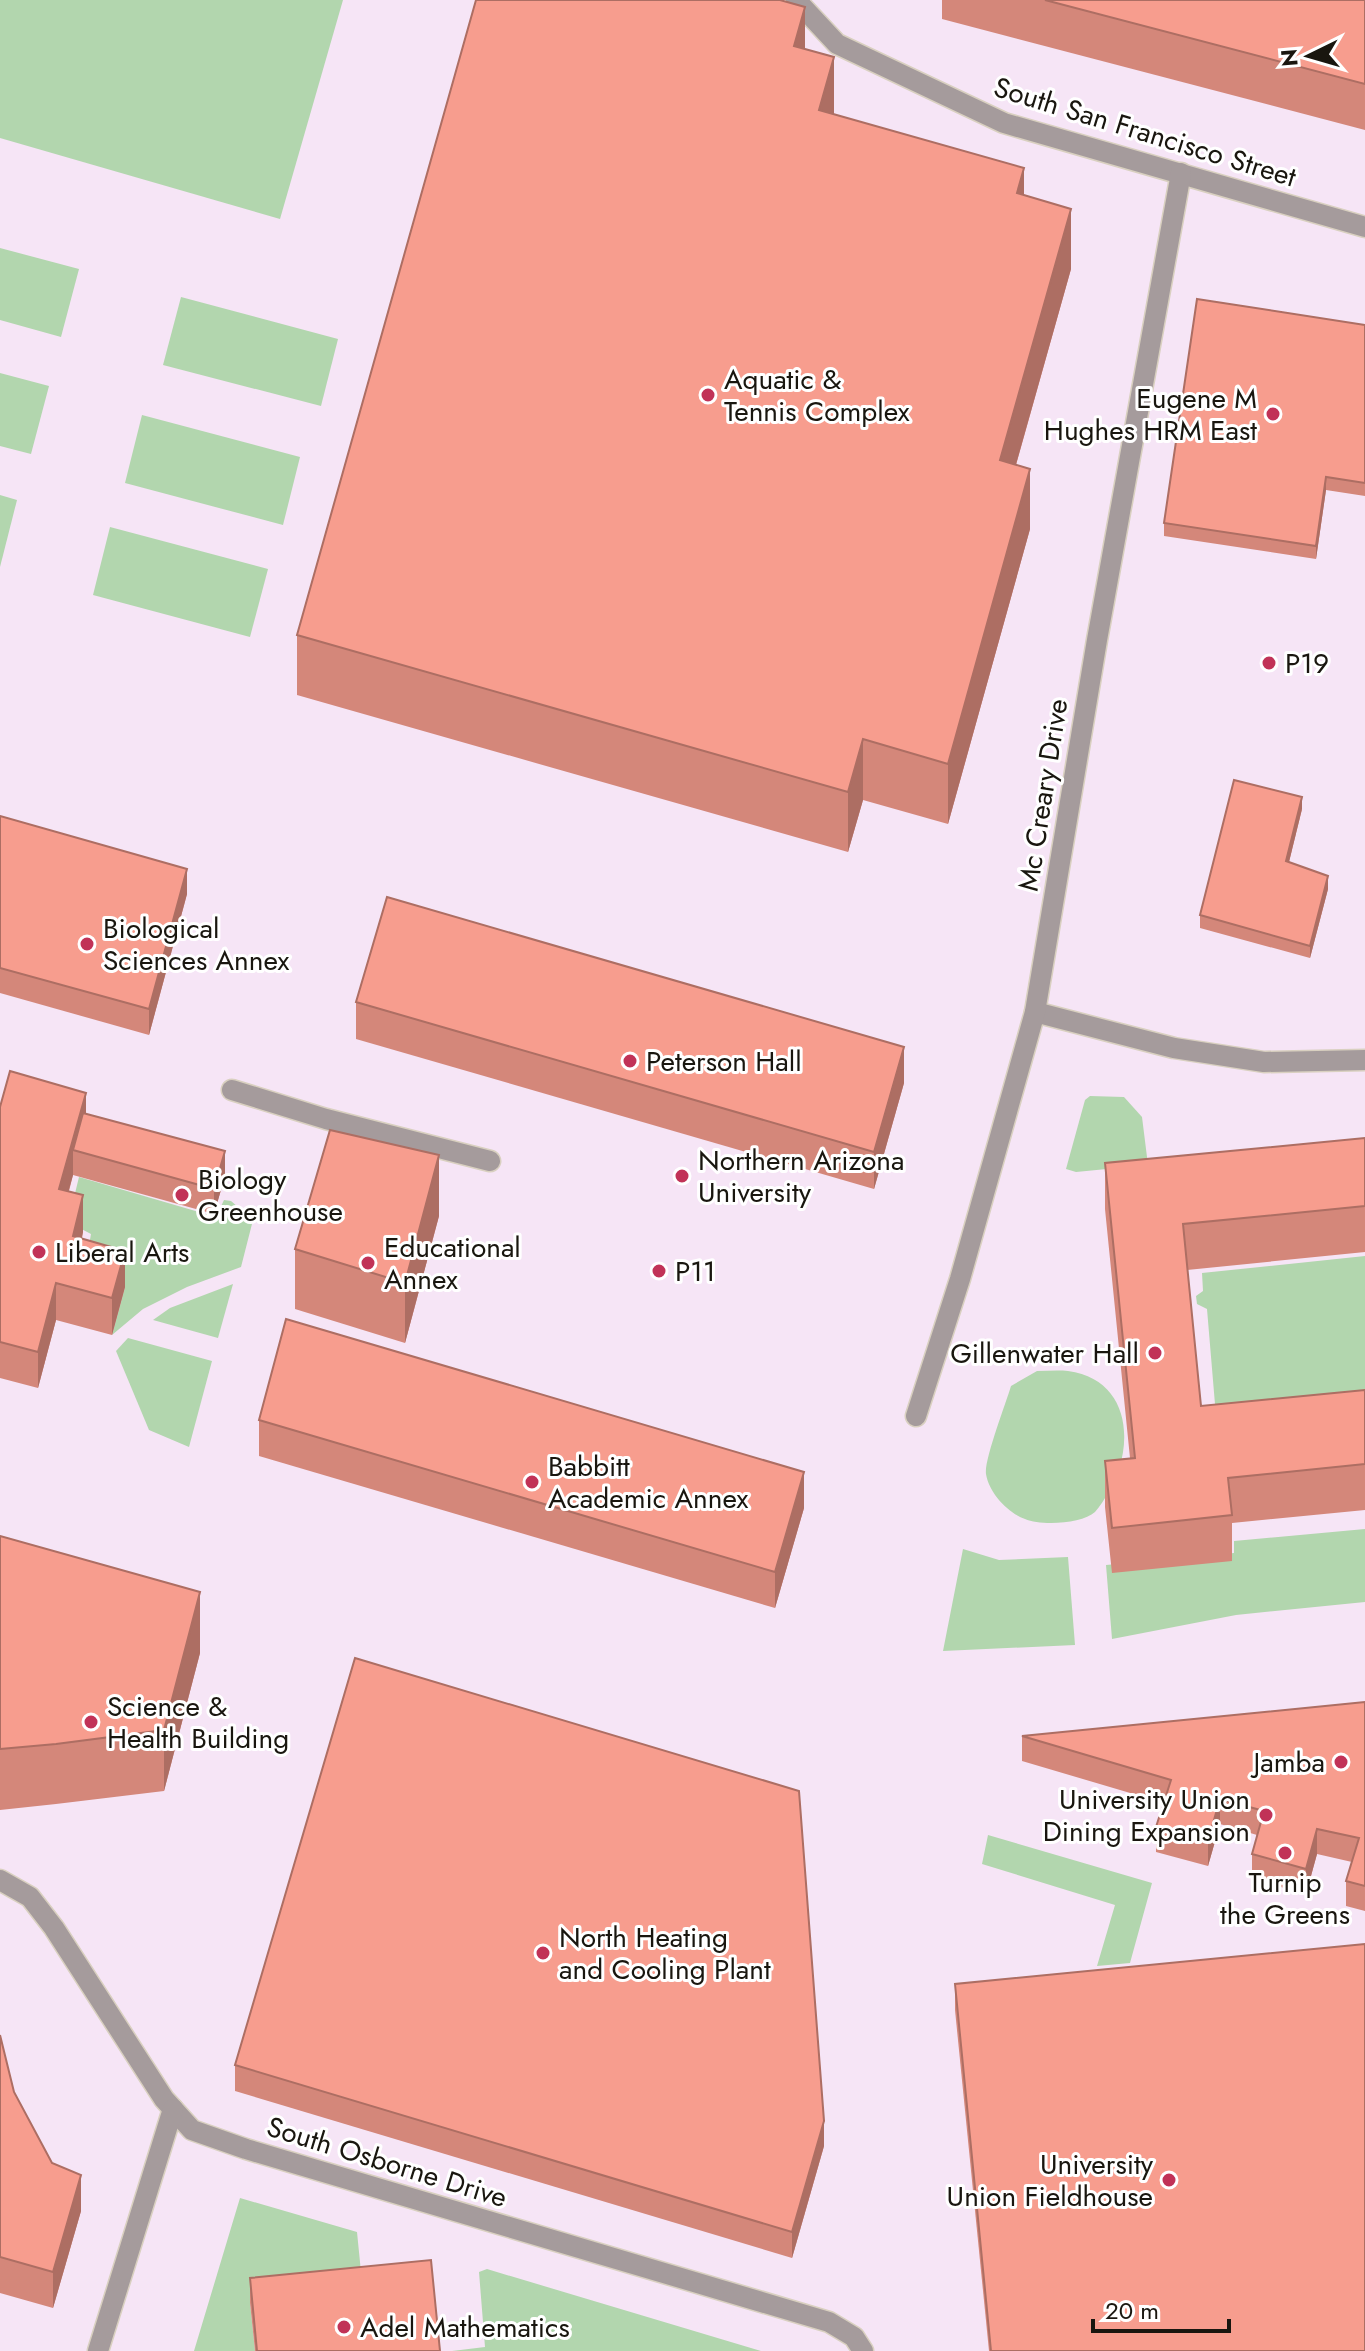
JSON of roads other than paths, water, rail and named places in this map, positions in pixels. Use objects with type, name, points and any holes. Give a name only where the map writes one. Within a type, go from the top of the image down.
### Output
[{"type":"street","name":"South San Francisco Street","points":[[796,0],[837,44],[1004,123],[1365,227]]},
{"type":"street","name":"Mc Creary Drive","points":[[916,1416],[960,1279],[1035,1012],[1097,640],[1181,173]]},
{"type":"street","points":[[1035,1012],[1174,1048],[1264,1062],[1365,1060]]},
{"type":"street","points":[[232,1090],[326,1119],[490,1161]]},
{"type":"street","name":"South Osborne Drive","points":[[0,1880],[30,1897],[54,1928],[148,2076],[192,2130],[246,2149],[829,2322],[854,2337],[863,2351]]},
{"type":"street","points":[[98,2351],[173,2109]]},
{"type":"place","name":"Aquatic & Tennis Complex","points":[[708,395]]},
{"type":"place","name":"Eugene M Hughes HRM East","points":[[1273,414]]},
{"type":"place","name":"P19","points":[[1269,663]]},
{"type":"place","name":"Biological Sciences Annex","points":[[87,944]]},
{"type":"place","name":"Peterson Hall","points":[[630,1061]]},
{"type":"place","name":"Northern Arizona University","points":[[682,1176]]},
{"type":"place","name":"Biology Greenhouse","points":[[182,1195]]},
{"type":"place","name":"Liberal Arts","points":[[39,1252]]},
{"type":"place","name":"Educational Annex","points":[[368,1263]]},
{"type":"place","name":"P11","points":[[659,1271]]},
{"type":"place","name":"Gillenwater Hall","points":[[1155,1353]]},
{"type":"place","name":"Babbitt Academic Annex","points":[[532,1482]]},
{"type":"place","name":"Science & Health Building","points":[[91,1722]]},
{"type":"place","name":"Jamba","points":[[1341,1762]]},
{"type":"place","name":"University Union Dining Expansion","points":[[1266,1815]]},
{"type":"place","name":"Turnip the Greens","points":[[1285,1853]]},
{"type":"place","name":"North Heating and Cooling Plant","points":[[543,1953]]},
{"type":"place","name":"University Union Fieldhouse","points":[[1169,2180]]},
{"type":"place","name":"Adel Mathematics","points":[[344,2327]]}]
